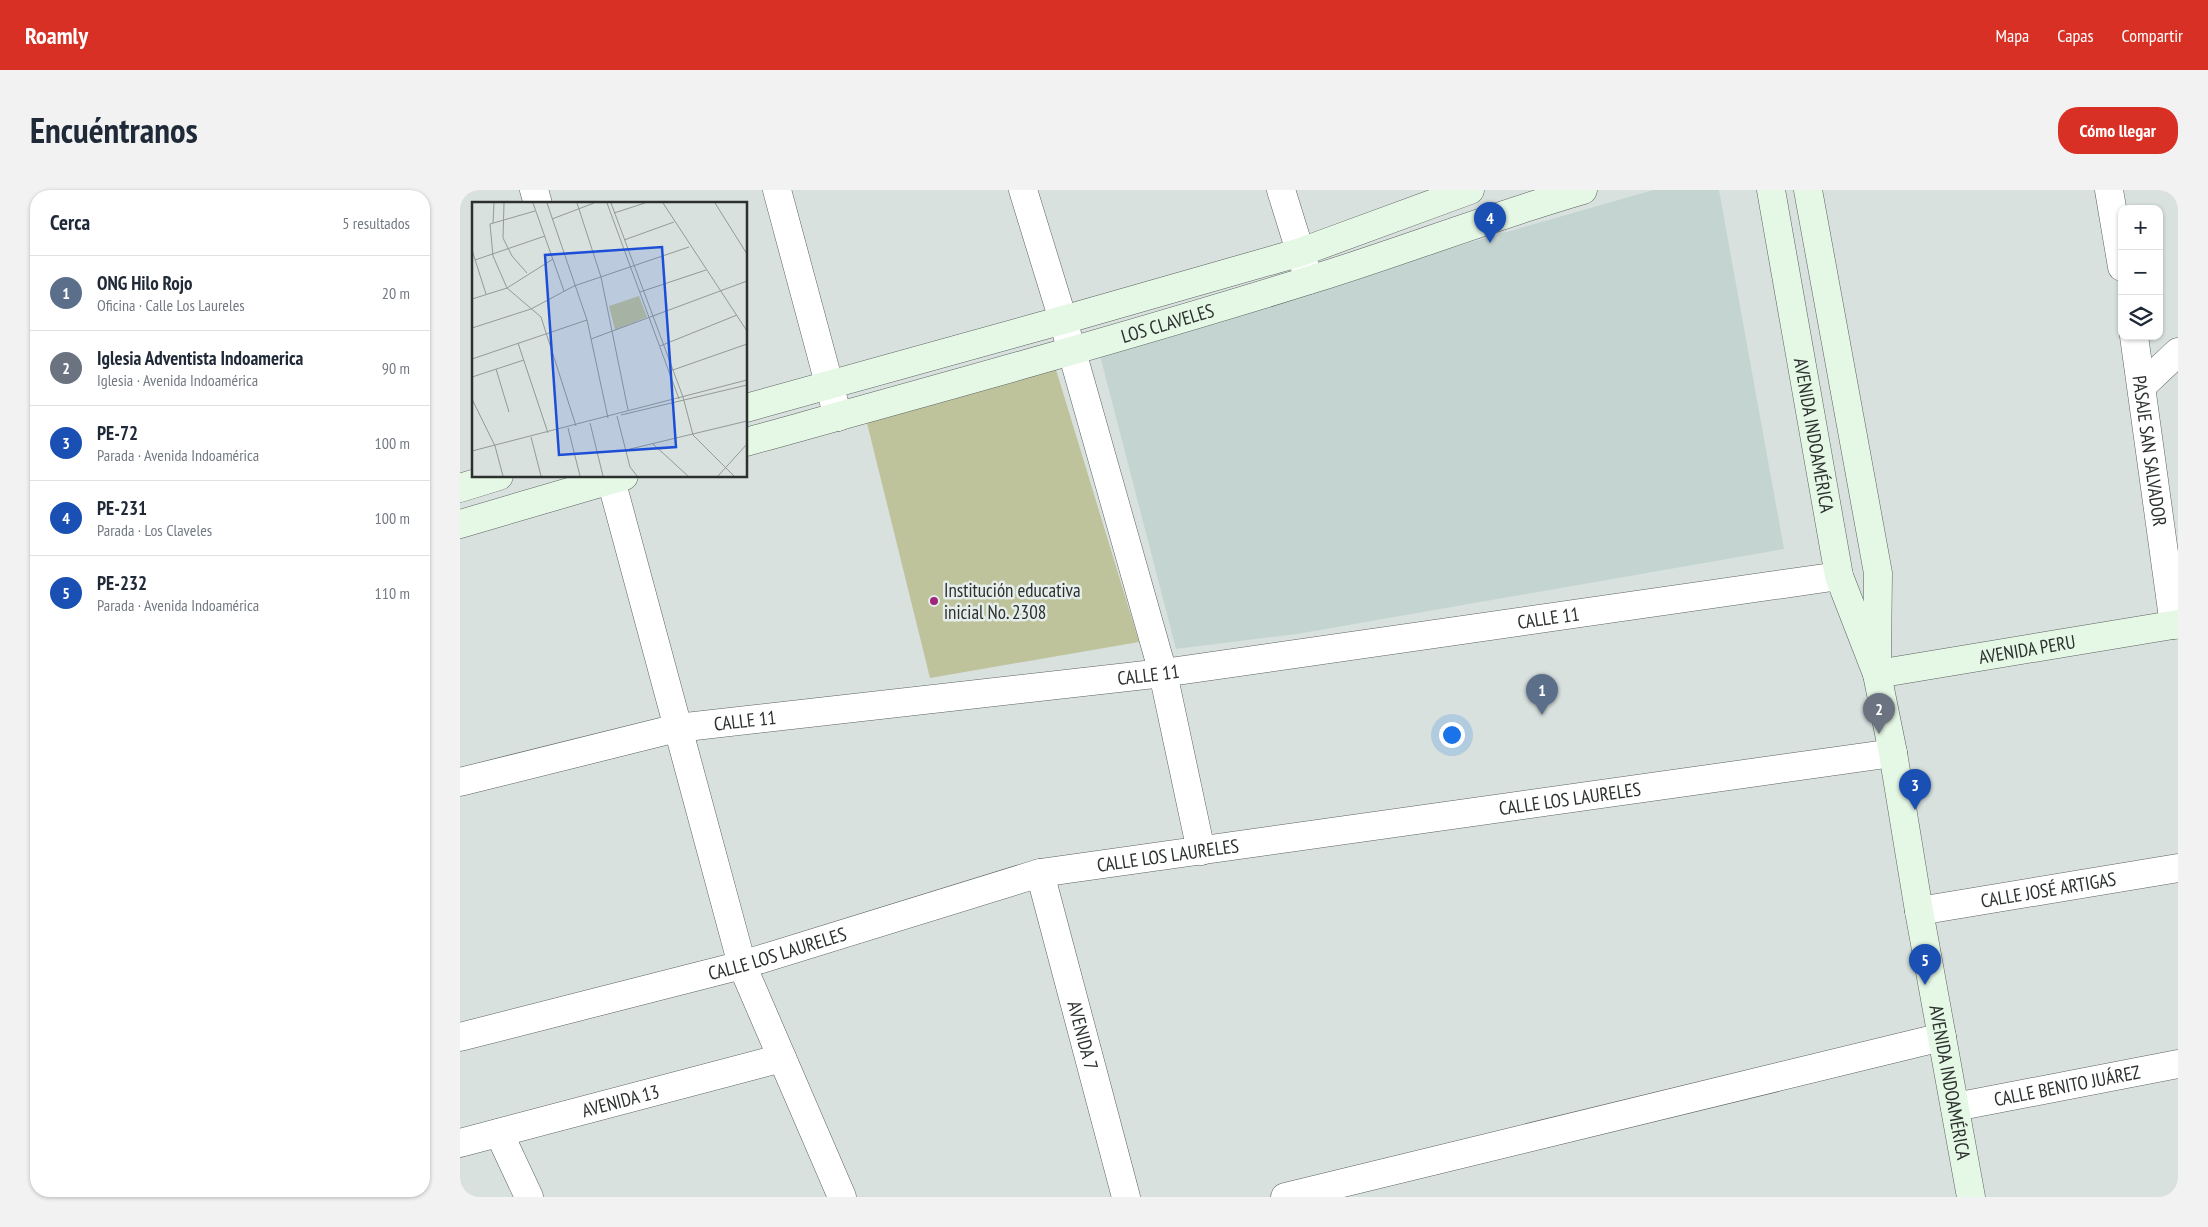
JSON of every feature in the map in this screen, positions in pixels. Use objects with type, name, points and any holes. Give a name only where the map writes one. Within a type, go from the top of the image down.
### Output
[{"type":"street","points":[[777,190],[838,417]]},
{"type":"street","points":[[1023,190],[1063,320],[1163,673],[1202,851]]},
{"type":"street","points":[[1281,190],[1309,280]]},
{"type":"street","name":"LOS CLAVELES","points":[[748,407],[1301,252],[1470,190]]},
{"type":"street","name":"LOS CLAVELES","points":[[748,441],[1072,352],[1309,280],[1526,198],[1584,190]]},
{"type":"street","name":"AVENIDA INDOAMÉRICA","points":[[1771,190],[1839,576],[1877,674],[1894,753],[1919,911],[1970,1197]]},
{"type":"street","name":"AVENIDA INDOAMÉRICA","points":[[1808,190],[1878,573],[1877,674]]},
{"type":"street","points":[[2108,190],[2119,250]]},
{"type":"street","name":"PASAJE SAN SALVADOR","points":[[2135,340],[2176,624]]},
{"type":"street","points":[[2142,386],[2178,352]]},
{"type":"street","points":[[460,488],[492,478]]},
{"type":"street","points":[[460,524],[615,478],[676,728],[742,965],[842,1197]]},
{"type":"street","name":"CALLE 11","points":[[460,782],[676,728],[1163,673],[1839,576]]},
{"type":"street","name":"AVENIDA PERU","points":[[1877,674],[2176,624]]},
{"type":"street","name":"CALLE LOS LAURELES","points":[[460,1037],[742,965],[1040,873],[1894,753]]},
{"type":"street","name":"CALLE JOSÉ ARTIGAS","points":[[1919,911],[2178,868]]},
{"type":"street","name":"AVENIDA 7","points":[[1040,873],[1126,1197]]},
{"type":"street","points":[[1285,1197],[1942,1037]]},
{"type":"street","name":"AVENIDA 13","points":[[460,1142],[782,1058]]},
{"type":"street","name":"CALLE BENITO JUÁREZ","points":[[1954,1107],[2178,1064]]},
{"type":"street","points":[[499,1133],[529,1197]]},
{"type":"shaded area","points":[[1653,190],[1719,190],[1784,549],[1297,634],[1176,649],[1097,344],[1364,273]]},
{"type":"green space","points":[[1054,363],[1139,642],[930,678],[865,415]]},
{"type":"place","name":"PE-231","points":[[1490,243]]},
{"type":"place","name":"Institución educativa inicial No. 2308","points":[[934,601]]},
{"type":"place","name":"ONG Hilo Rojo","points":[[1542,715]]},
{"type":"place","name":"Iglesia Adventista Indoamerica","points":[[1879,734]]},
{"type":"place","name":"PE-72","points":[[1915,810]]},
{"type":"place","name":"PE-232","points":[[1925,985]]}]
